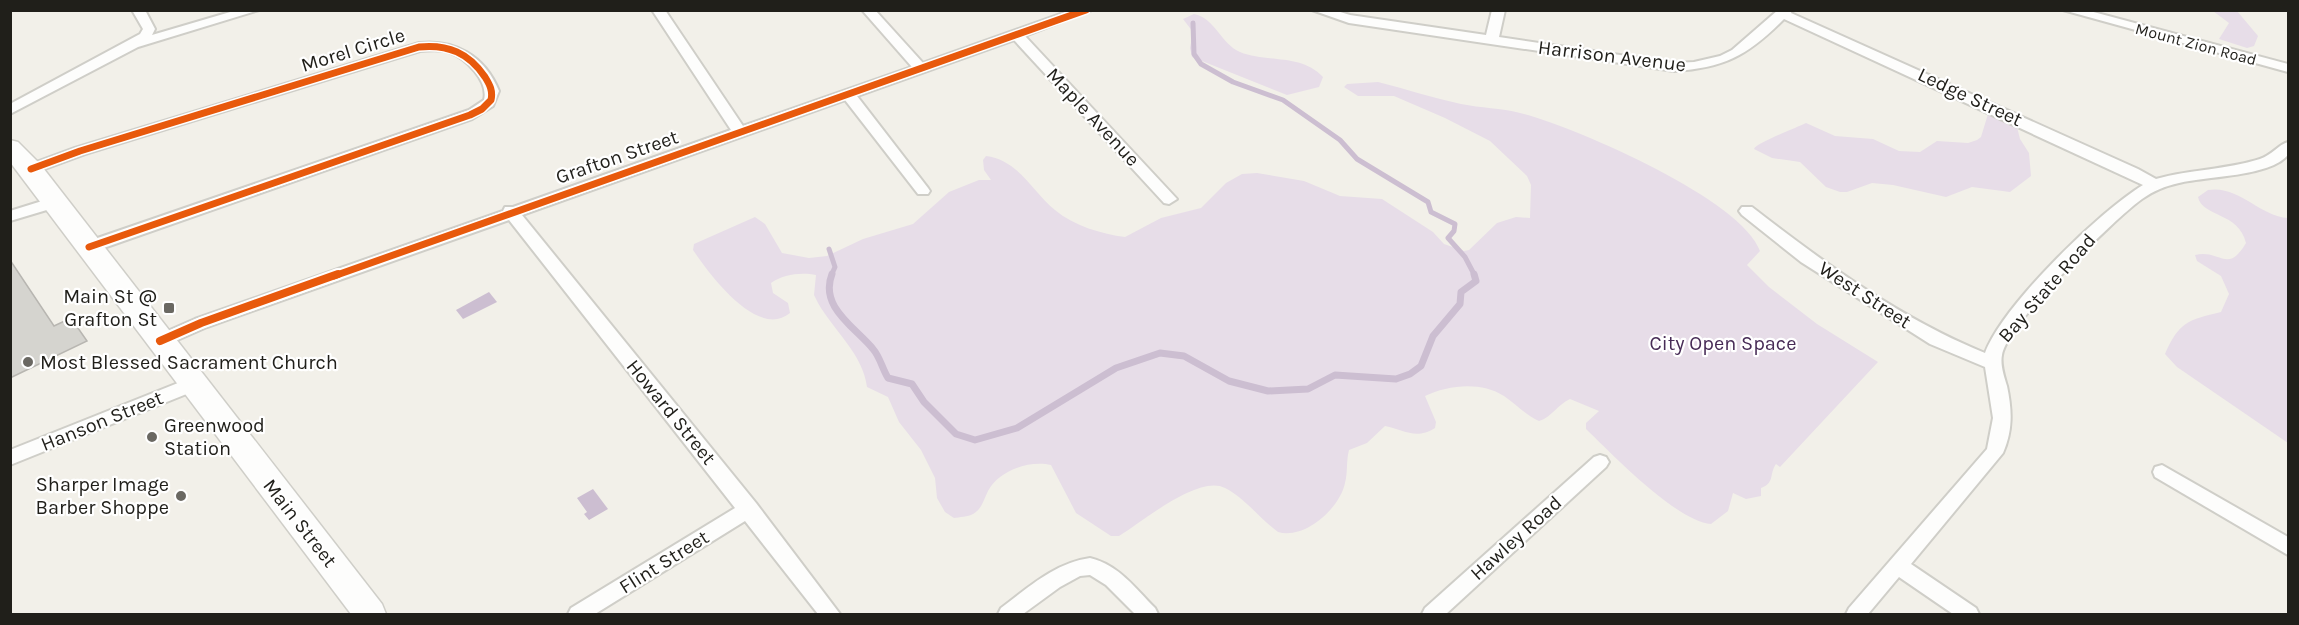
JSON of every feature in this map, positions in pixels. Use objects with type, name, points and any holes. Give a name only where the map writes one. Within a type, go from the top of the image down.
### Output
[{"type":"main road","name":"Main Street","points":[[10,147],[31,169],[370,615]]},
{"type":"street","points":[[10,110],[145,36],[149,28],[138,10]]},
{"type":"street","points":[[134,44],[253,10]]},
{"type":"street","points":[[658,10],[740,132]]},
{"type":"street","points":[[868,10],[920,68]]},
{"type":"street","name":"Grafton Street","points":[[160,341],[201,322],[1086,10]]},
{"type":"street","name":"Harrison Avenue","points":[[1318,10],[1349,19],[1652,65],[1701,66],[1728,59],[1740,53],[1785,12]]},
{"type":"street","points":[[1492,40],[1499,10]]},
{"type":"street","name":"Mount Zion Road","points":[[2069,10],[2289,68]]},
{"type":"street","name":"Ledge Street","points":[[1785,12],[2133,172],[2155,185]]},
{"type":"street","name":"Maple Avenue","points":[[1017,35],[1169,199]]},
{"type":"street","name":"Morel Circle","points":[[31,169],[80,151],[419,47],[445,47],[466,55],[480,71],[491,90],[492,96],[488,104],[467,116],[89,247]]},
{"type":"street","points":[[848,94],[924,191]]},
{"type":"street","name":"Bay State Road","points":[[1856,615],[1987,462],[1999,443],[2003,428],[2002,414],[1992,363],[2000,339],[2056,274],[2123,204],[2155,185],[2262,165],[2279,157],[2289,147]]},
{"type":"street","points":[[10,216],[55,202]]},
{"type":"street","name":"West Street","points":[[1747,211],[1807,258],[1936,340],[1992,363]]},
{"type":"street","name":"Howard Street","points":[[510,212],[749,509],[830,615]]},
{"type":"street","name":"Hanson Street","points":[[10,458],[193,384]]},
{"type":"street","name":"Hawley Road","points":[[1432,615],[1600,462]]},
{"type":"street","points":[[2162,472],[2289,548]]},
{"type":"street","name":"Flint Street","points":[[578,615],[749,509]]},
{"type":"street","points":[[1008,615],[1066,573],[1088,565],[1103,571],[1148,615]]},
{"type":"street","points":[[1897,565],[1969,615]]},
{"type":"green space","points":[[2213,11],[2237,11],[2258,36],[2254,46],[2247,48],[2219,39],[2229,23]]},
{"type":"green space","points":[[1194,14],[1207,20],[1233,48],[1240,52],[1294,61],[1314,69],[1323,77],[1319,87],[1287,95],[1192,57],[1190,48],[1193,32],[1183,19]]},
{"type":"green space","name":"City Open Space","points":[[1378,82],[1451,102],[1513,111],[1577,133],[1653,167],[1722,209],[1747,231],[1760,251],[1747,265],[1769,287],[1817,324],[1878,362],[1780,467],[1776,464],[1770,481],[1761,488],[1761,496],[1746,499],[1733,493],[1728,511],[1711,524],[1697,520],[1663,499],[1586,429],[1586,423],[1599,411],[1570,399],[1548,417],[1539,421],[1495,391],[1464,386],[1444,389],[1425,396],[1436,422],[1435,428],[1428,432],[1416,434],[1385,426],[1367,443],[1349,450],[1342,493],[1329,512],[1310,527],[1288,533],[1278,532],[1232,492],[1214,485],[1186,493],[1119,536],[1111,536],[1076,513],[1051,465],[1025,465],[1007,472],[993,484],[981,507],[971,515],[954,518],[945,512],[937,498],[935,478],[921,450],[899,422],[888,397],[867,387],[854,353],[818,303],[814,295],[816,275],[793,275],[771,283],[773,293],[788,303],[790,313],[777,319],[764,318],[749,311],[722,288],[693,250],[694,244],[755,217],[765,224],[782,253],[809,258],[827,256],[863,239],[913,224],[949,192],[979,180],[991,180],[984,170],[983,160],[986,156],[997,159],[1016,170],[1047,203],[1071,221],[1107,234],[1125,237],[1161,218],[1201,208],[1226,183],[1242,174],[1257,173],[1304,181],[1340,196],[1382,199],[1433,232],[1444,244],[1464,251],[1469,250],[1497,223],[1516,217],[1530,218],[1531,185],[1527,176],[1490,141],[1394,96],[1358,96],[1344,87],[1347,84]]},
{"type":"green space","points":[[1988,114],[2000,117],[2017,127],[2020,139],[2029,153],[2031,176],[2010,192],[1972,187],[1946,197],[1893,185],[1872,183],[1847,192],[1840,192],[1826,187],[1800,162],[1772,158],[1754,149],[1769,139],[1806,123],[1835,136],[1873,139],[1899,151],[1920,152],[1937,141],[1968,143],[1977,140],[1981,137]]},
{"type":"green space","points":[[2208,190],[2230,192],[2268,212],[2288,218],[2288,443],[2177,367],[2165,354],[2180,329],[2192,320],[2221,312],[2229,294],[2221,276],[2197,261],[2195,255],[2211,255],[2223,259],[2234,258],[2246,243],[2236,226],[2201,203],[2198,197]]},
{"type":"shaded area","points":[[489,292],[497,302],[463,319],[456,310]]},
{"type":"shaded area","points":[[593,489],[608,509],[589,520],[584,514],[587,512],[577,498]]},
{"type":"building","points":[[10,260],[54,326],[71,318],[87,341],[10,378]]},
{"type":"waterway","points":[[1193,23],[1194,54],[1201,64],[1233,82],[1283,100],[1340,140],[1357,159],[1428,202],[1431,212],[1455,224],[1454,231],[1448,238],[1465,257],[1474,274]]},
{"type":"waterway","points":[[829,249],[835,267],[831,276]]},
{"type":"waterway","points":[[832,274],[829,286],[830,297],[841,316],[875,352],[888,378],[912,384],[924,402],[956,434],[975,440],[1017,428],[1116,368],[1160,353],[1184,356],[1229,381],[1268,391],[1308,389],[1335,375],[1396,379],[1410,374],[1421,366],[1433,336],[1460,304],[1461,292],[1476,281],[1474,274]]},
{"type":"cycle path","points":[[160,341],[201,323],[1086,10]]},
{"type":"cycle path","points":[[31,169],[80,151],[419,47],[440,46],[465,55],[486,78],[492,91],[491,100],[482,109],[470,115],[89,247]]},
{"type":"place","name":"Main St @ Grafton St","points":[[169,308]]},
{"type":"place","name":"Most Blessed Sacrament Church","points":[[28,362]]},
{"type":"place","name":"Greenwood Station","points":[[152,437]]},
{"type":"place","name":"Sharper Image Barber Shoppe","points":[[181,496]]}]
